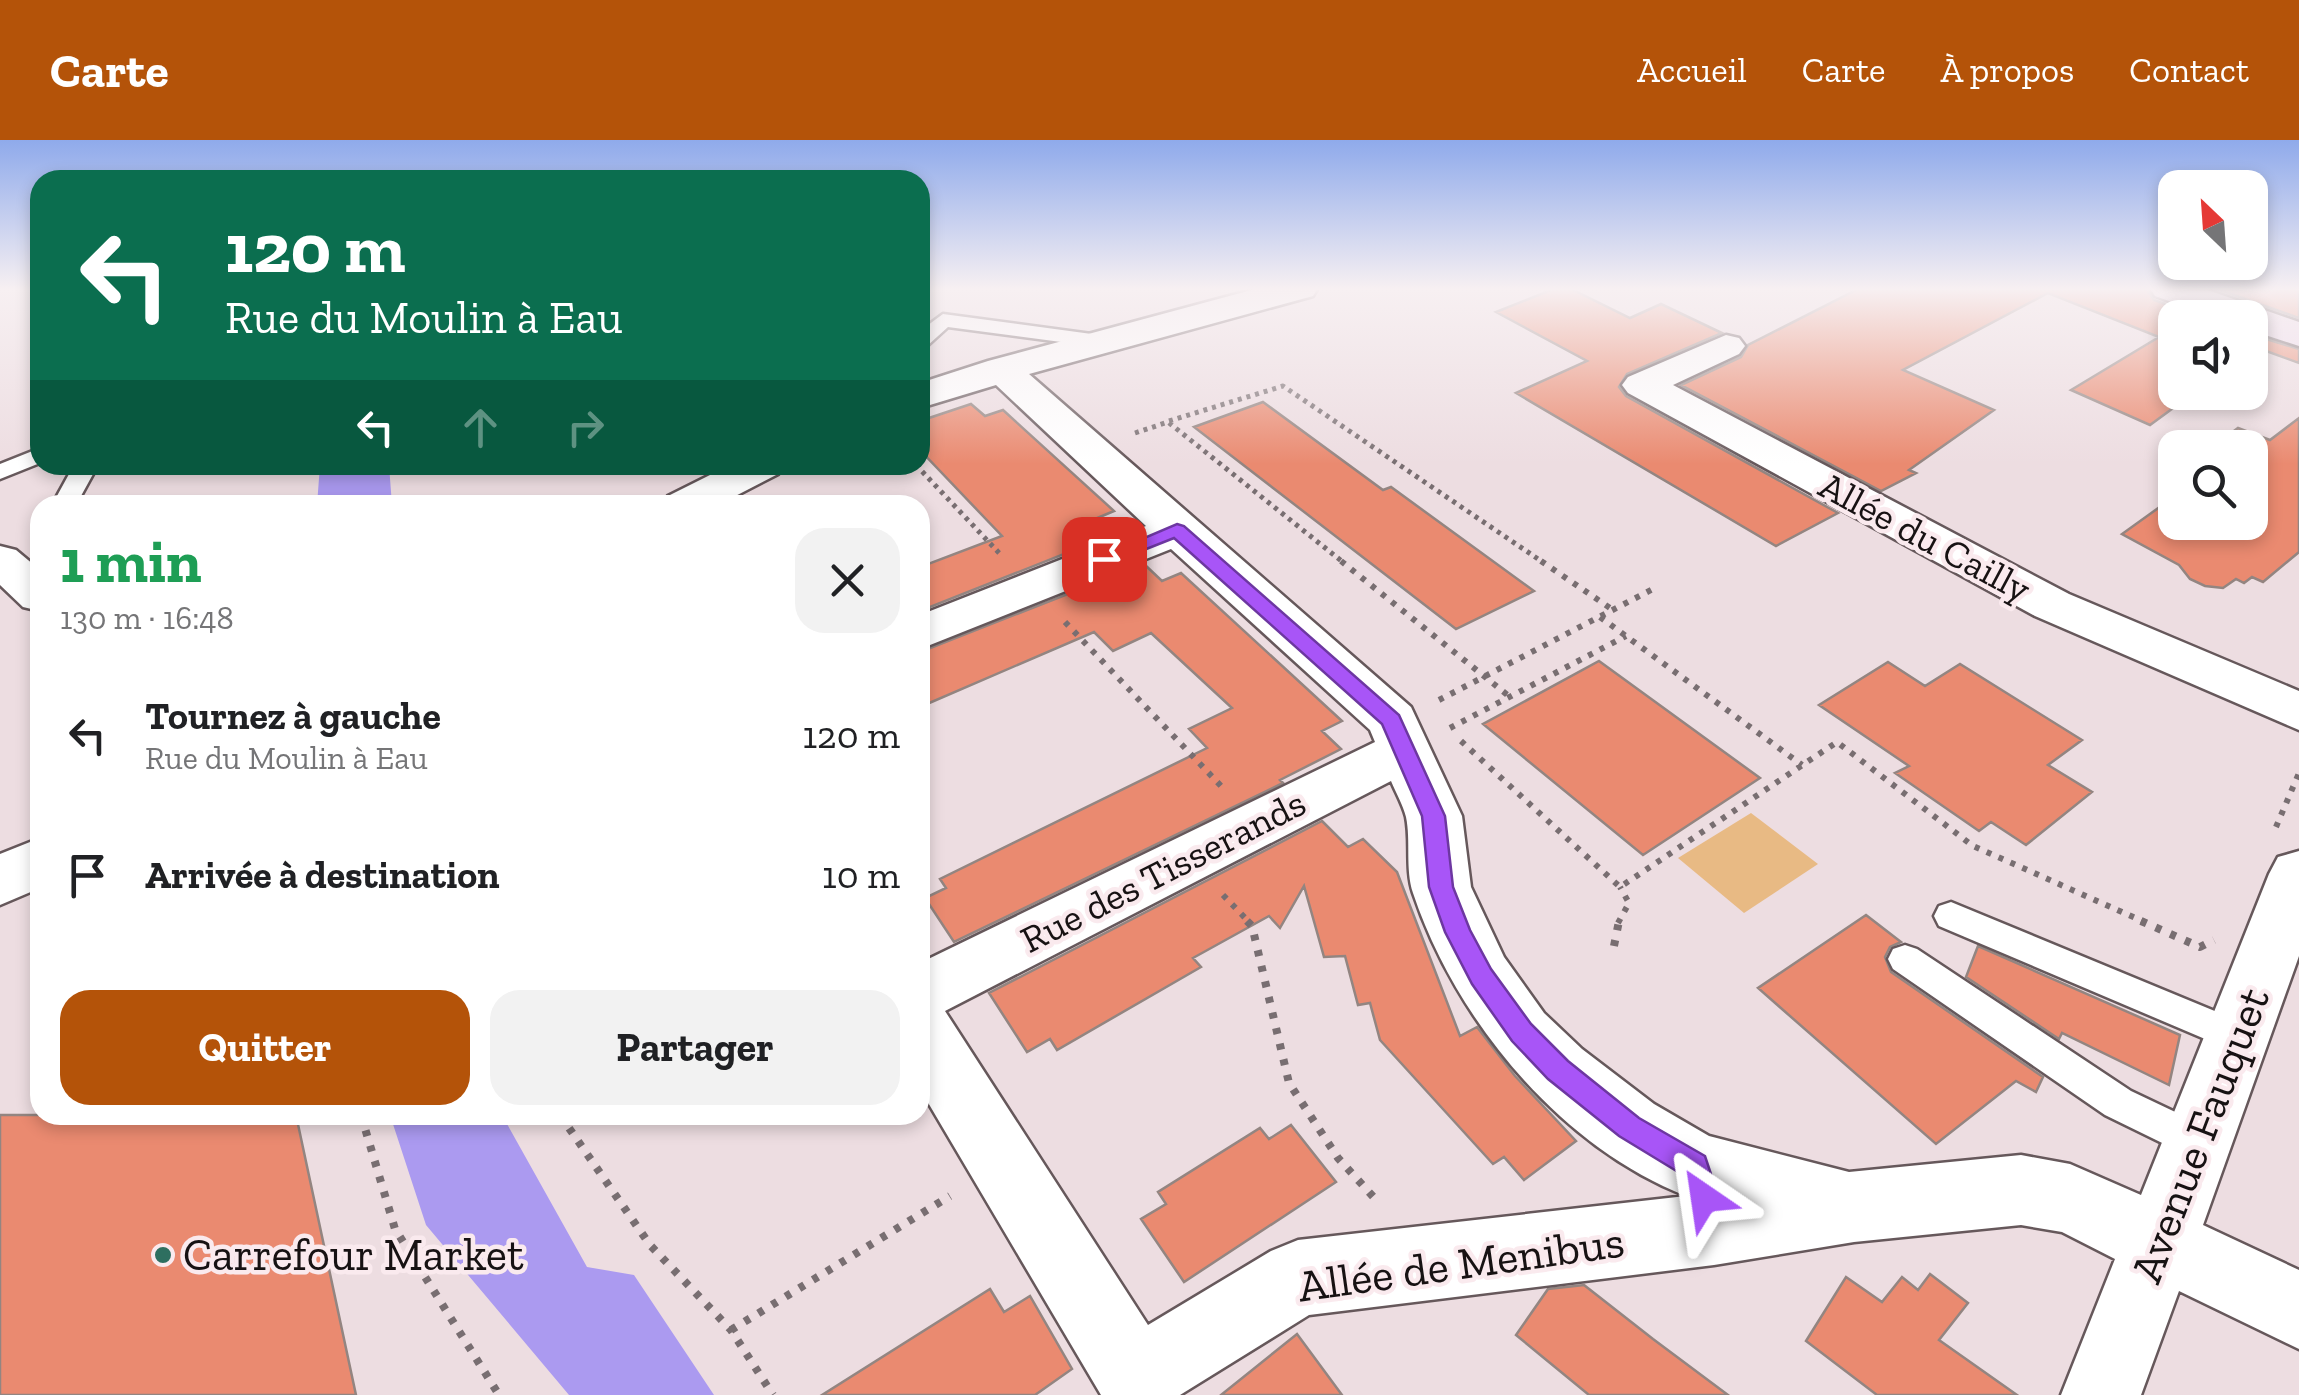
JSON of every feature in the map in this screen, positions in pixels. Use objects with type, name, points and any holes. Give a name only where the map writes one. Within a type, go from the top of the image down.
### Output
[{"type":"street","points":[[930,392],[1081,347]]},
{"type":"street","name":"Allée du Cailly","points":[[1725,347],[1642,385],[2052,604],[2145,648],[2299,712]]},
{"type":"street","points":[[1002,369],[1177,530],[1421,729],[1441,887],[1458,932],[1482,976],[1522,1032],[1558,1070],[1629,1127],[1704,1198]]},
{"type":"street","points":[[704,495],[743,475]]},
{"type":"street","points":[[930,628],[1177,530]]},
{"type":"street","points":[[0,560],[30,587]]},
{"type":"street","name":"Rue des Tisserands","points":[[930,988],[1257,824],[1421,729]]},
{"type":"street","name":"Avenue Fauquet","points":[[2102,1395],[2197,1142],[2217,1028],[2285,857]]},
{"type":"street","points":[[0,881],[30,866]]},
{"type":"street","name":"Allée de Menibus","points":[[930,1045],[1002,1164],[1122,1386],[1298,1278],[1433,1262],[1704,1198],[1854,1207],[2021,1190],[2046,1192],[2159,1241],[2299,1310]]},
{"type":"lane","points":[[0,472],[30,459]]},
{"type":"lane","points":[[1951,916],[2217,1028]]},
{"type":"lane","points":[[1905,959],[2118,1103],[2197,1142]]},
{"type":"path","points":[[1168,422],[1283,386],[1613,610]]},
{"type":"path","points":[[925,475],[1257,824]]},
{"type":"path","points":[[1421,729],[1484,676],[1653,589]]},
{"type":"path","points":[[1600,617],[1802,765]]},
{"type":"path","points":[[1421,729],[1510,697],[1626,636]]},
{"type":"path","points":[[1484,676],[1510,697]]},
{"type":"path","points":[[1421,729],[1468,750],[1620,888],[1629,903],[1619,920],[1614,946]]},
{"type":"path","points":[[1620,888],[1837,742],[1973,846],[2200,947],[2222,937]]},
{"type":"path","points":[[2285,857],[2299,773]]},
{"type":"path","points":[[1190,858],[1252,926],[1289,1083],[1338,1158],[1433,1262]]},
{"type":"path","points":[[2200,947],[2217,1028]]},
{"type":"path","points":[[364,1125],[396,1229],[499,1395]]},
{"type":"path","points":[[567,1125],[650,1245],[730,1330],[773,1395]]},
{"type":"path","points":[[730,1330],[1002,1164]]},
{"type":"shaded area","points":[[319,475],[390,475],[391,495],[318,495]]},
{"type":"shaded area","points":[[1751,813],[1818,864],[1744,913],[1678,858]]},
{"type":"shaded area","points":[[393,1125],[508,1125],[587,1267],[634,1275],[714,1395],[569,1395],[426,1225]]},
{"type":"building","points":[[1560,347],[1691,347],[1627,374],[1619,387],[1626,396],[1838,513],[1776,546],[1516,393],[1587,361]]},
{"type":"building","points":[[1747,347],[1947,347],[1903,370],[1994,410],[1909,470],[1916,473],[1881,491],[1681,385],[1741,357]]},
{"type":"building","points":[[2143,347],[2158,347],[2158,410],[2170,410],[2150,425],[2071,390]]},
{"type":"building","points":[[2268,347],[2299,349],[2299,363],[2268,352]]},
{"type":"building","points":[[1263,402],[1383,490],[1391,487],[1534,591],[1456,629],[1194,427]]},
{"type":"building","points":[[971,404],[985,416],[1003,410],[1114,511],[1095,519],[1112,535],[930,607],[930,563],[1002,536],[930,460],[930,418]]},
{"type":"building","points":[[2299,418],[2299,552],[2263,582],[2252,577],[2244,583],[2236,579],[2223,588],[2205,586],[2190,579],[2179,565],[2122,534],[2158,508],[2158,540],[2268,540],[2270,440]]},
{"type":"building","points":[[1144,564],[1162,581],[1181,573],[1342,721],[1322,731],[1341,749],[1280,780],[1283,783],[954,942],[930,906],[930,896],[946,888],[940,879],[1207,748],[1189,729],[1232,708],[1151,633],[1113,651],[1094,632],[930,703],[930,648]]},
{"type":"building","points":[[1599,661],[1760,778],[1643,855],[1483,724]]},
{"type":"building","points":[[1888,662],[1925,686],[1960,664],[2082,740],[2048,765],[2092,792],[2026,845],[1991,822],[1979,831],[1895,773],[1909,766],[1819,705]]},
{"type":"building","points":[[1322,821],[1348,847],[1363,839],[1397,872],[1460,1036],[1477,1027],[1515,1076],[1576,1141],[1524,1180],[1504,1157],[1493,1164],[1380,1040],[1370,1003],[1358,1005],[1345,956],[1324,957],[1304,886],[1280,928],[1269,916],[1193,958],[1201,967],[1057,1050],[1050,1039],[1027,1052],[989,993]]},
{"type":"building","points":[[1866,915],[1901,942],[1890,947],[1885,957],[1891,972],[2043,1077],[2036,1092],[2016,1081],[1936,1144],[1758,988]]},
{"type":"building","points":[[1978,946],[2180,1035],[2169,1085],[2062,1033],[2059,1039],[1966,977]]},
{"type":"building","name":"Carrefour Market","points":[[0,1115],[30,1115],[30,1125],[298,1125],[356,1395],[0,1395]]},
{"type":"building","points":[[1291,1125],[1336,1182],[1184,1282],[1141,1219],[1166,1204],[1158,1192],[1260,1128],[1269,1139]]},
{"type":"building","points":[[1930,1274],[1968,1303],[1939,1340],[2017,1395],[1877,1395],[1806,1341],[1846,1277],[1882,1302],[1902,1277],[1918,1290]]},
{"type":"building","points":[[1584,1285],[1728,1395],[1589,1395],[1516,1335],[1548,1289]]},
{"type":"building","points":[[990,1289],[1004,1312],[1030,1296],[1072,1369],[1035,1395],[822,1395]]},
{"type":"building","points":[[1297,1334],[1342,1395],[1221,1395]]},
{"type":"place","name":"Carrefour Market","points":[[163,1255]]},
{"type":"route","points":[[1104,559],[1177,530],[1392,720],[1434,816],[1441,887],[1458,932],[1482,976],[1522,1032],[1558,1070],[1629,1127],[1695,1166],[1704,1198]]}]
